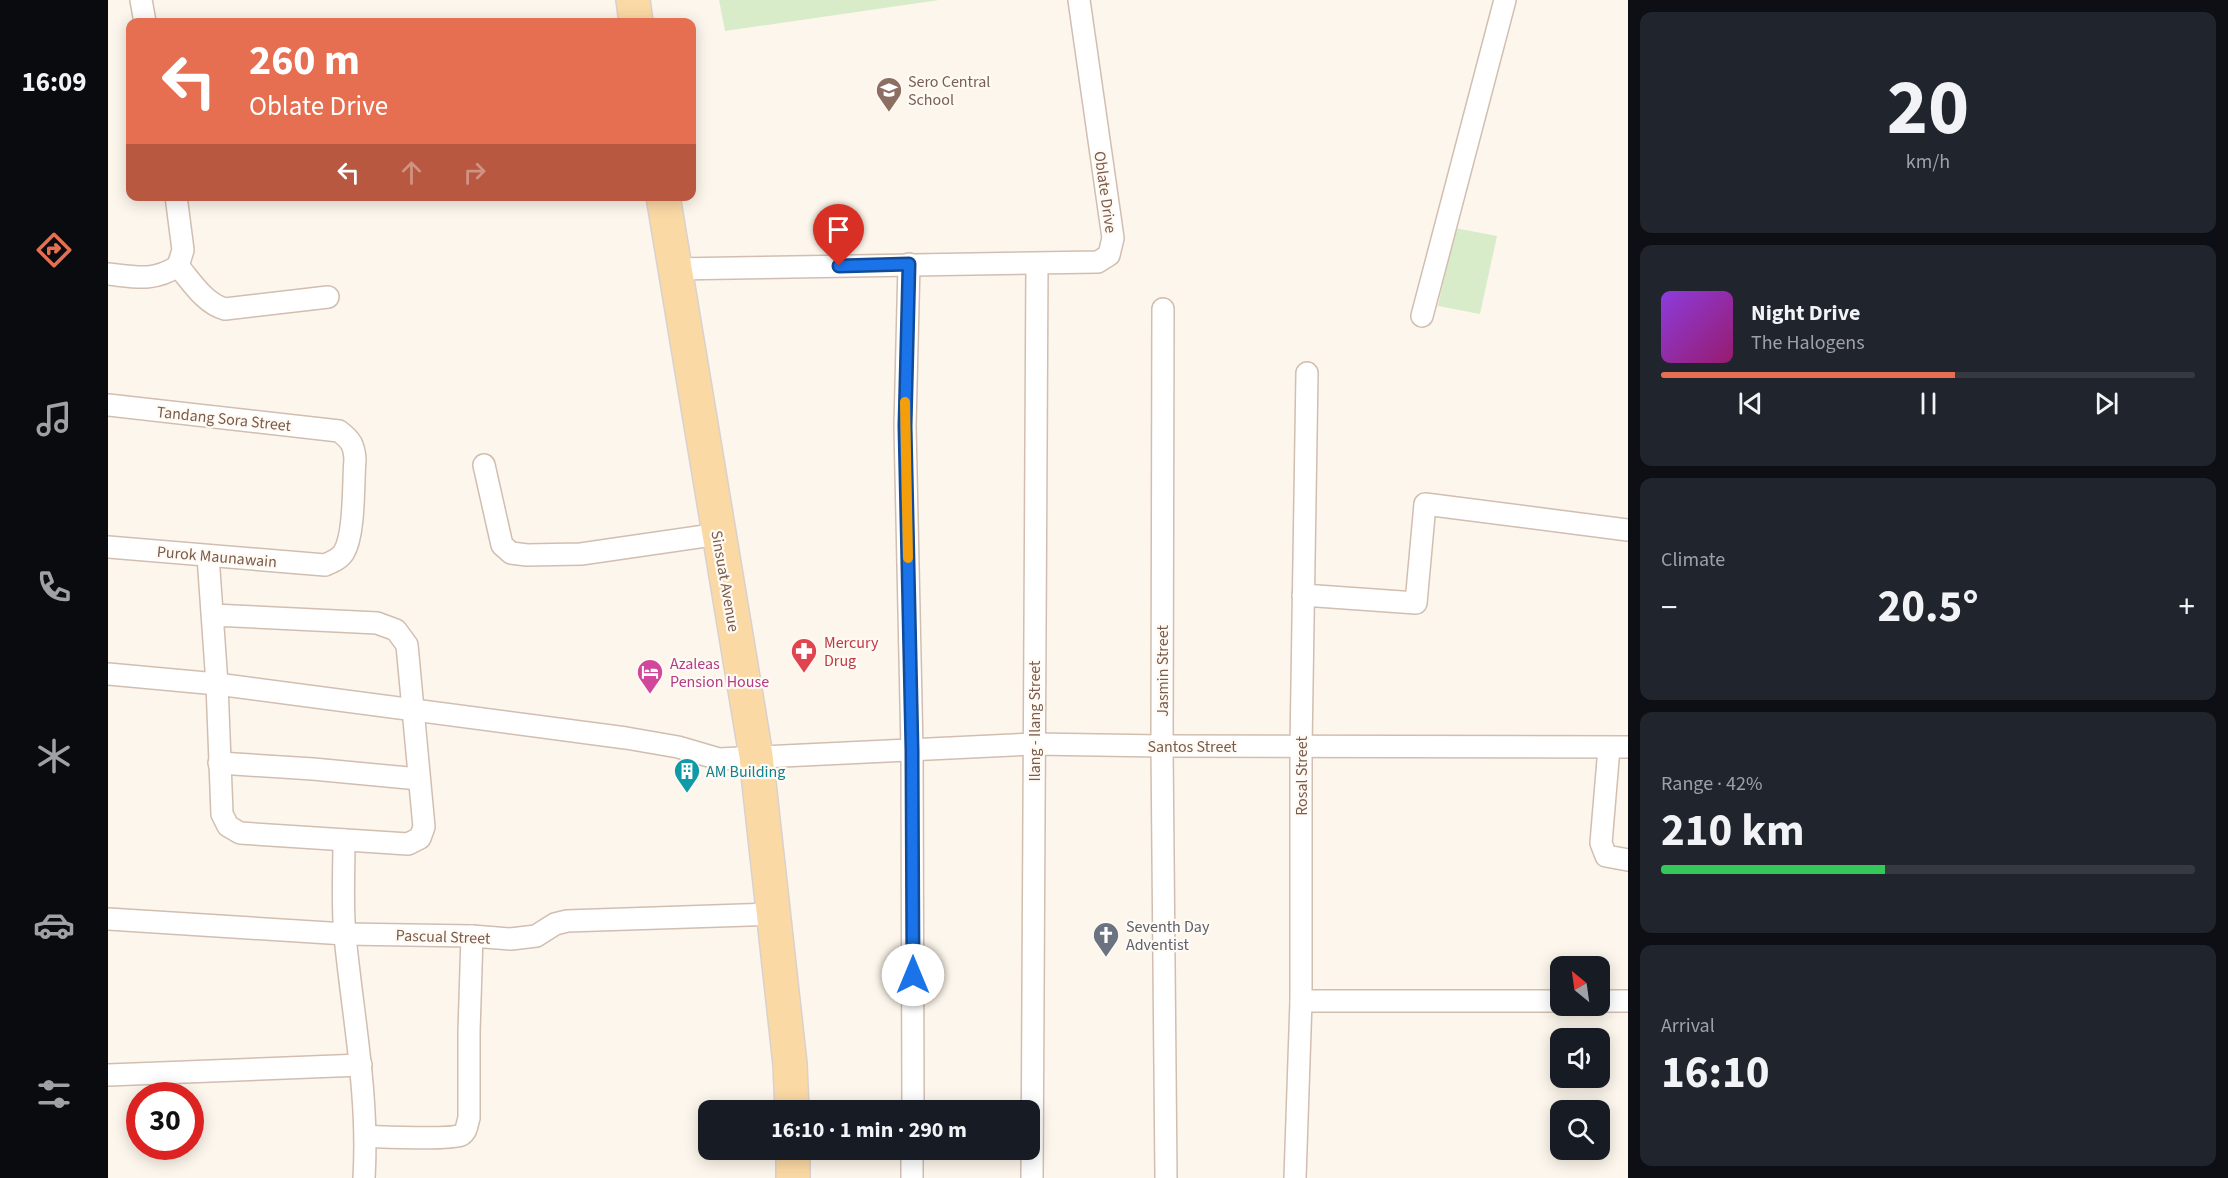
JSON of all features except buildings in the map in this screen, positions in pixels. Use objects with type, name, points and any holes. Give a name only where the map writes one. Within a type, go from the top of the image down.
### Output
[{"type":"main road","points":[[633,0],[635,18]]},
{"type":"main road","name":"Sinsuat Avenue","points":[[664,201],[756,756],[775,914],[792,1100]]},
{"type":"main road","points":[[793,1160],[793,1178]]},
{"type":"street","points":[[141,0],[144,18]]},
{"type":"street","name":"Oblate Drive","points":[[674,269],[1037,264],[1098,262],[1109,255],[1113,238],[1079,0]]},
{"type":"street","points":[[1422,316],[1505,0]]},
{"type":"street","points":[[108,274],[147,278],[165,274],[178,266],[183,250],[177,201]]},
{"type":"street","points":[[909,264],[905,426],[912,750],[913,1100]]},
{"type":"street","name":"Ilang - Ilang Street","points":[[1032,1178],[1037,264]]},
{"type":"street","points":[[178,266],[207,299],[225,309],[328,297]]},
{"type":"street","name":"Jasmin Street","points":[[1163,309],[1162,746],[1166,1178]]},
{"type":"street","name":"Rosal Street","points":[[1295,1178],[1301,1001],[1301,747],[1307,373]]},
{"type":"street","name":"Tandang Sora Street","points":[[108,405],[339,431],[350,439],[354,448],[350,538],[344,554],[325,565]]},
{"type":"street","points":[[484,465],[502,545],[511,552],[527,555],[581,554],[718,534]]},
{"type":"street","points":[[1304,596],[1416,603],[1425,504],[1628,530]]},
{"type":"street","name":"Purok Maunawain","points":[[108,547],[325,565]]},
{"type":"street","points":[[208,556],[217,684],[222,814],[228,825],[240,833],[408,844],[420,838],[424,827],[407,645],[396,630],[378,623],[213,615]]},
{"type":"street","name":"Santos Street","points":[[108,674],[217,684],[626,738],[678,747],[719,759],[1034,744],[1618,748]]},
{"type":"street","points":[[1618,748],[1601,843],[1606,856],[1628,860]]},
{"type":"street","points":[[219,763],[419,779]]},
{"type":"street","points":[[344,840],[345,934],[361,1065],[366,1136],[364,1178]]},
{"type":"street","name":"Pascual Street","points":[[108,919],[345,934],[472,936],[512,939],[536,936],[555,924],[567,921],[775,914]]},
{"type":"street","points":[[366,1136],[460,1136],[466,1130],[469,1118],[472,936]]},
{"type":"street","points":[[1301,1001],[1550,1001]]},
{"type":"street","points":[[1610,1001],[1628,1001]]},
{"type":"street","points":[[108,1075],[361,1065]]},
{"type":"street","points":[[912,1160],[912,1178]]},
{"type":"green space","points":[[719,0],[939,0],[725,31]]},
{"type":"green space","points":[[1455,228],[1497,236],[1480,314],[1438,306]]},
{"type":"slow traffic","points":[[905,402],[908,558]]},
{"type":"place","name":"Sero Central School","points":[[889,113]]},
{"type":"place","name":"Mercury Drug","points":[[804,674]]},
{"type":"place","name":"Azaleas Pension House","points":[[650,695]]},
{"type":"place","name":"AM Building","points":[[687,794]]},
{"type":"place","name":"Seventh Day Adventist","points":[[1106,958]]},
{"type":"route","points":[[839,266],[909,264],[905,426],[912,750],[913,975]]}]
